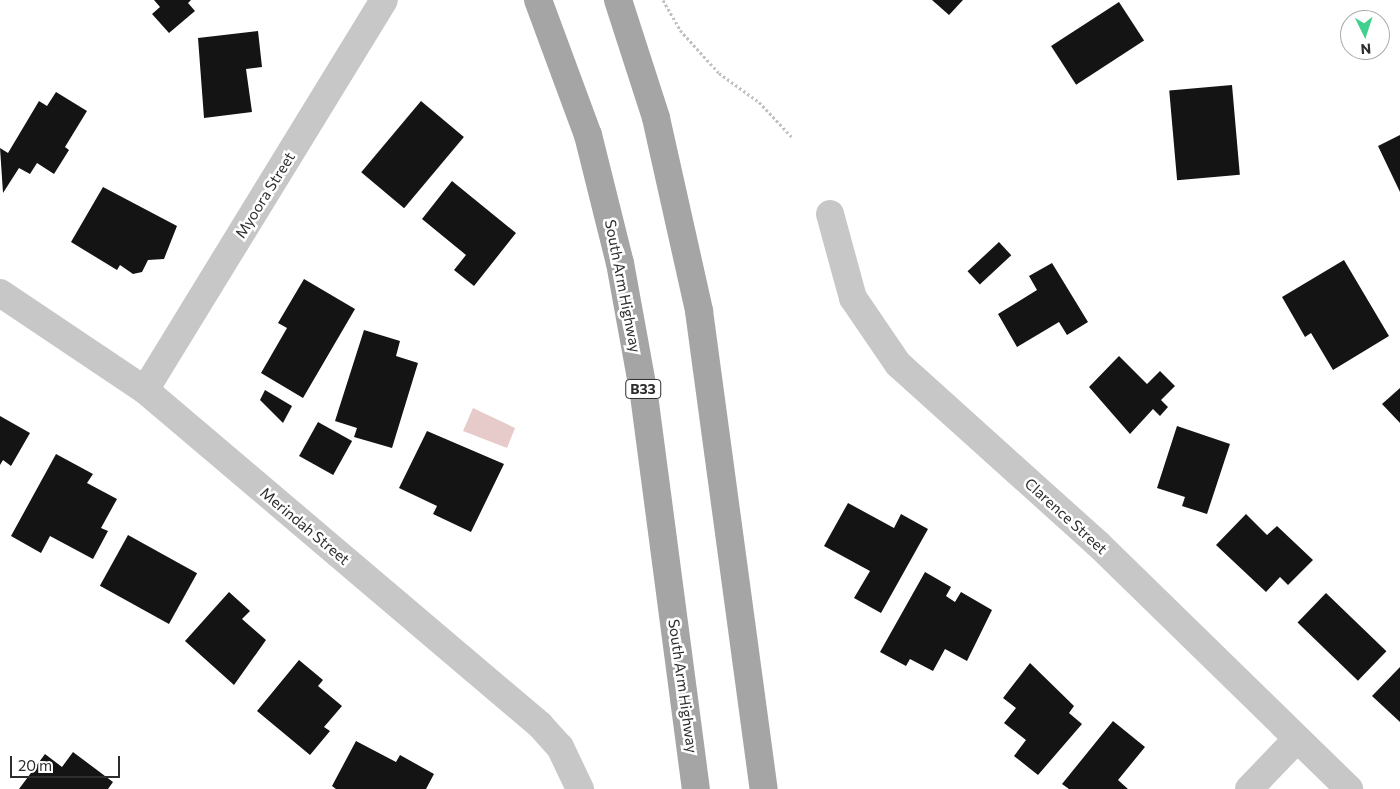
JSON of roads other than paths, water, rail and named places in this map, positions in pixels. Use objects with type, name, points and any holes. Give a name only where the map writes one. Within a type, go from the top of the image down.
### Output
[{"type":"main road","name":"South Arm Highway","points":[[538,0],[588,135],[620,263],[644,395],[696,789]]},
{"type":"main road","points":[[618,0],[656,118],[699,310],[764,789]]},
{"type":"street","name":"Myoora Street","points":[[145,390],[384,0]]},
{"type":"street","name":"Clarence Street","points":[[830,214],[853,298],[898,364],[1098,544],[1349,789]]},
{"type":"street","name":"Merindah Street","points":[[0,294],[145,390],[540,725],[560,746],[580,789]]},
{"type":"street","points":[[1249,789],[1297,739]]}]
